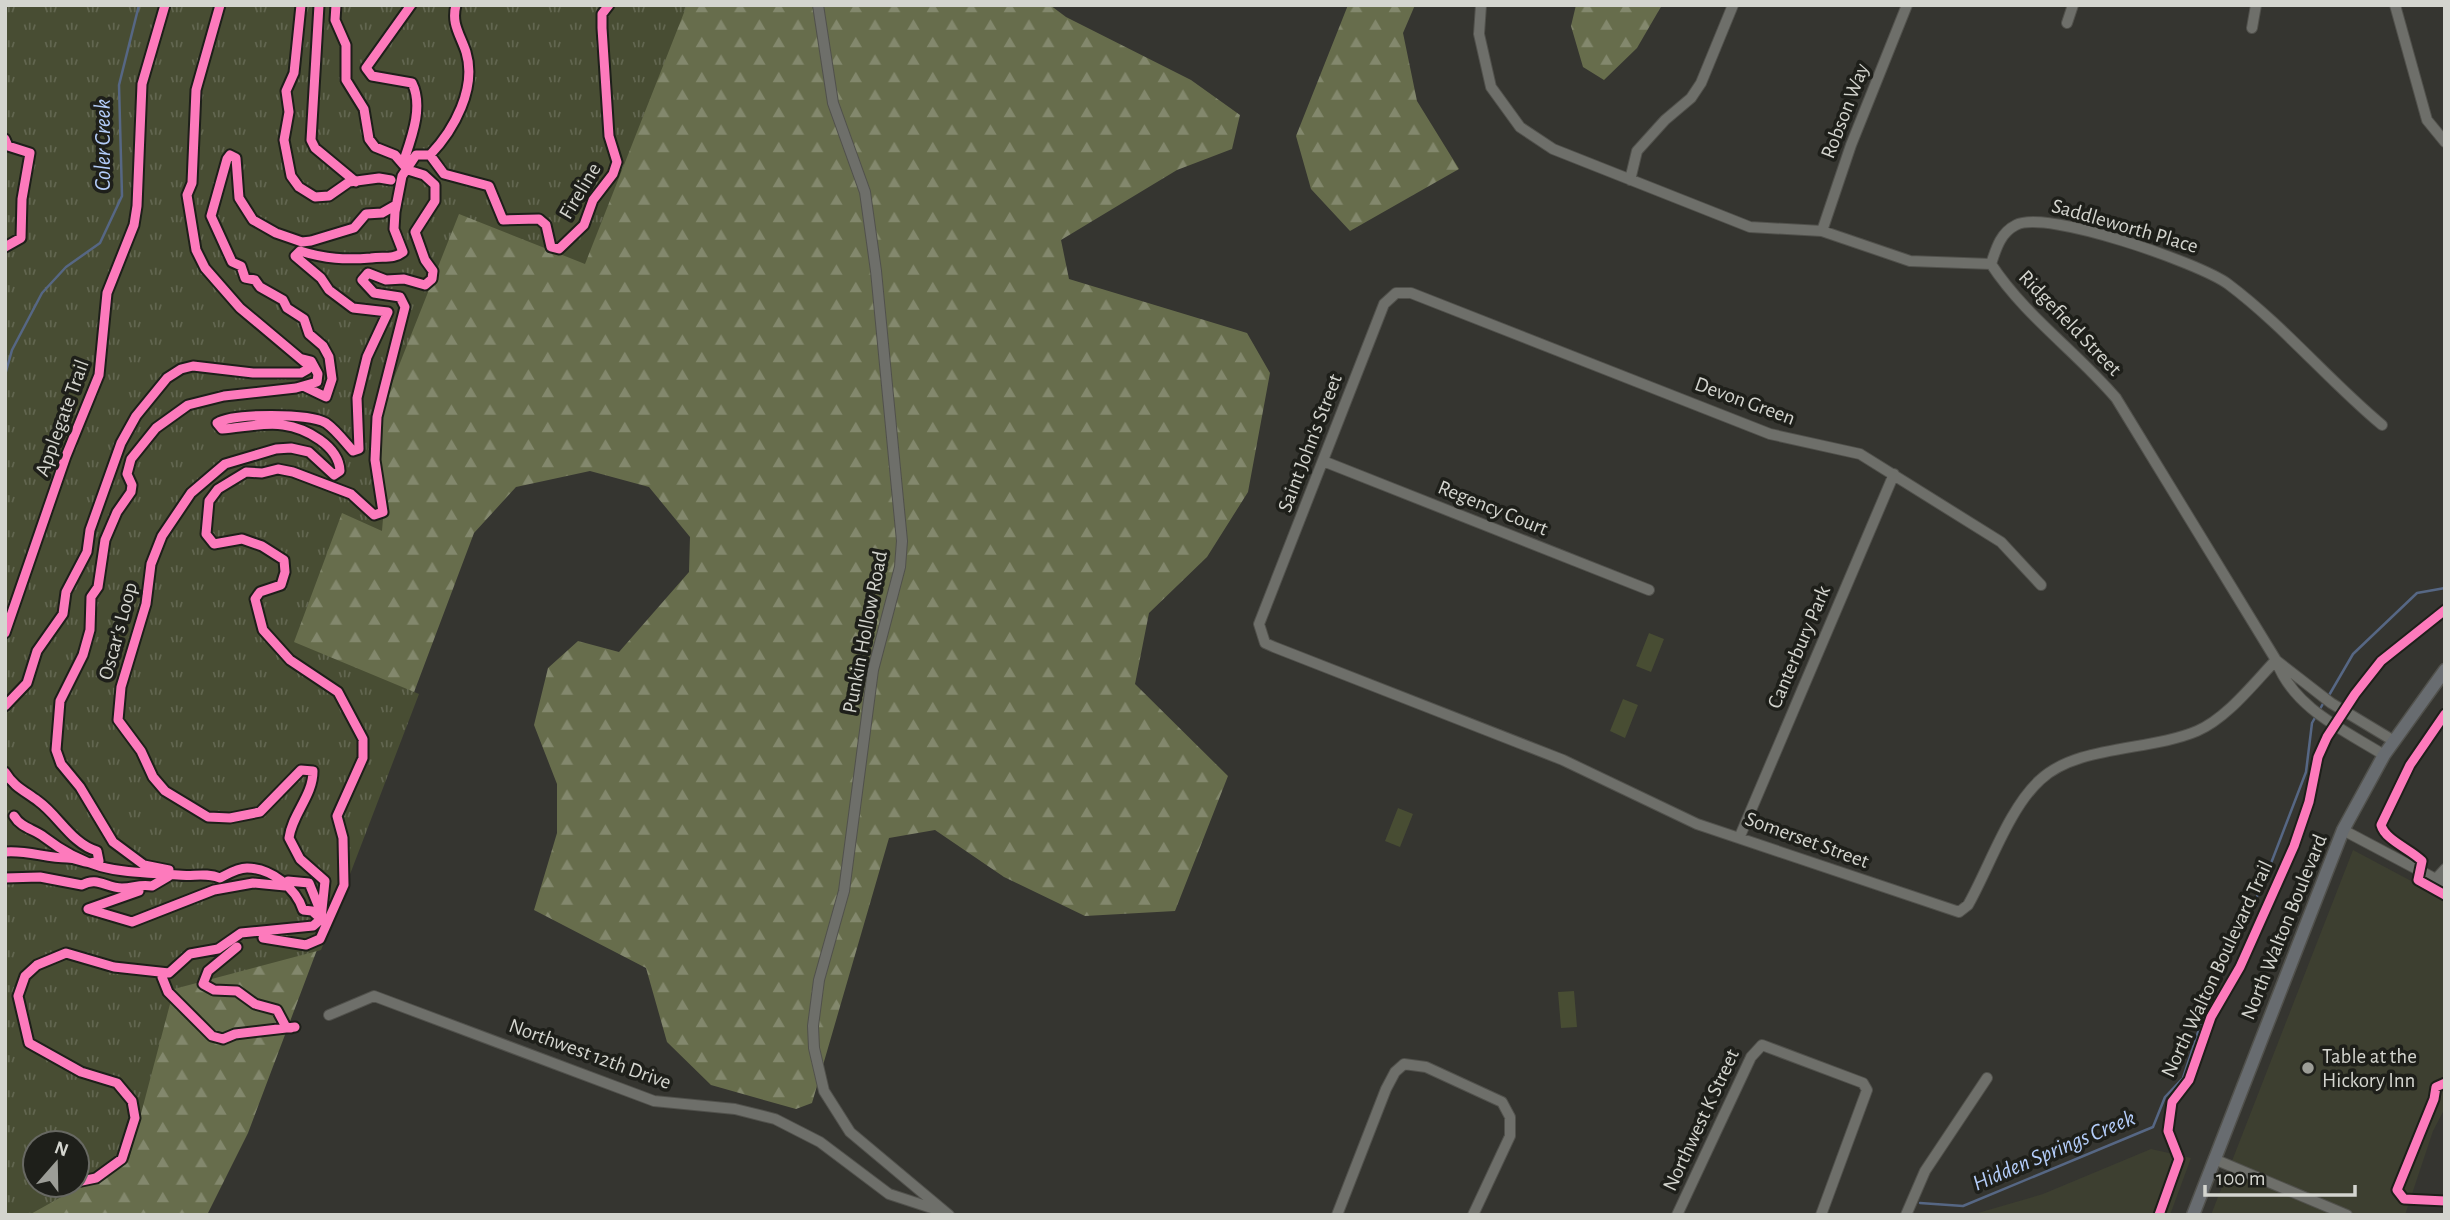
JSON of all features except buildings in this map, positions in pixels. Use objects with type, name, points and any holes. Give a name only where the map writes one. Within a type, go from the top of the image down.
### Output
[{"type":"main road","name":"North Walton Boulevard","points":[[2193,1215],[2343,830],[2384,755],[2445,670]]},
{"type":"street","name":"Punkin Hollow Road","points":[[818,5],[833,103],[865,192],[877,280],[902,541],[900,568],[873,670],[844,891],[819,980],[813,1026],[814,1048],[824,1091],[850,1132],[948,1214]]},
{"type":"street","name":"Ridgefield Street","points":[[1481,5],[1479,34],[1491,87],[1510,116],[1535,139],[1553,149],[1750,227],[1822,231],[1910,261],[1991,264],[2011,294],[2095,373],[2116,398],[2276,660],[2283,680],[2308,707],[2384,755]]},
{"type":"street","points":[[1630,180],[1637,151],[1665,120],[1690,99],[1701,83],[1733,5]]},
{"type":"street","name":"Robson Way","points":[[1822,231],[1851,145],[1907,5]]},
{"type":"street","points":[[2067,23],[2073,5]]},
{"type":"street","points":[[2252,28],[2256,5]]},
{"type":"street","points":[[2395,5],[2427,120],[2445,142]]},
{"type":"street","name":"Saddleworth Place","points":[[1991,264],[2000,239],[2015,225],[2034,220],[2061,224],[2203,269],[2228,284],[2382,425]]},
{"type":"street","name":"Saint John's Street","points":[[1259,624],[1384,304],[1396,293],[1410,293]]},
{"type":"street","name":"Devon Green","points":[[1410,293],[1770,434],[1860,454],[2001,542],[2041,585]]},
{"type":"street","name":"Regency Court","points":[[1323,461],[1649,590]]},
{"type":"street","name":"Canterbury Park","points":[[1740,836],[1894,474]]},
{"type":"street","name":"Somerset Street","points":[[1259,624],[1265,643],[1563,760],[1698,824],[1740,836],[1942,909],[1965,910],[2021,804],[2039,780],[2062,765],[2199,731],[2220,716],[2276,660]]},
{"type":"street","name":"Ridgefield Street","points":[[2276,660],[2331,703],[2394,741]]},
{"type":"street","points":[[2343,830],[2441,882],[2445,870]]},
{"type":"street","name":"Northwest 12th Drive","points":[[329,1015],[374,996],[654,1101],[735,1108],[775,1119],[820,1142],[889,1194],[948,1214]]},
{"type":"street","name":"Northwest K Street","points":[[1677,1215],[1751,1058],[1762,1045],[1863,1083],[1867,1090],[1866,1100],[1821,1215]]},
{"type":"street","points":[[1338,1215],[1386,1089],[1395,1072],[1404,1064],[1426,1067],[1502,1102],[1510,1117],[1510,1136],[1473,1215]]},
{"type":"street","points":[[1906,1215],[1925,1171],[1987,1078]]},
{"type":"street","points":[[2214,1159],[2347,1215]]},
{"type":"shaded area","points":[[2353,850],[2445,899],[2445,1108],[2433,1131],[2405,1215],[2211,1215]]},
{"type":"shaded area","points":[[2151,1149],[2191,1158],[2170,1215],[1971,1215],[2043,1194]]},
{"type":"green space","points":[[5,5],[687,5],[585,264],[459,214],[375,426],[385,495],[382,531],[342,513],[294,642],[419,694],[321,950],[174,989],[129,1159],[91,1180],[91,1129],[21,1129],[21,1199],[58,1199],[29,1215],[5,1215]]},
{"type":"green space","points":[[8,5],[1050,5],[1066,17],[1191,80],[1240,115],[1232,149],[1177,170],[1061,240],[1069,279],[1247,333],[1270,373],[1248,492],[1207,557],[1149,613],[1135,684],[1228,776],[1175,911],[1085,916],[1004,877],[935,830],[889,838],[812,1103],[796,1109],[711,1085],[667,1042],[646,968],[534,910],[557,833],[557,784],[534,725],[548,668],[578,641],[619,652],[689,572],[690,537],[649,487],[590,471],[516,487],[474,533],[248,1133],[207,1215],[5,1215]]},
{"type":"green space","points":[[1348,5],[1415,5],[1403,33],[1417,101],[1459,169],[1350,231],[1311,189],[1296,136]]},
{"type":"green space","points":[[1576,5],[1662,5],[1637,48],[1604,80],[1583,67],[1571,26]]},
{"type":"green space","points":[[1649,633],[1664,639],[1651,672],[1636,666]]},
{"type":"green space","points":[[1623,699],[1638,705],[1625,738],[1610,731]]},
{"type":"green space","points":[[1398,808],[1413,814],[1400,847],[1385,841]]},
{"type":"green space","points":[[1574,991],[1577,1027],[1561,1028],[1558,992]]},
{"type":"waterway","name":"Coler Creek","points":[[5,375],[12,350],[42,293],[66,267],[100,243],[122,196],[119,85],[139,5]]},
{"type":"waterway","name":"Hidden Springs Creek","points":[[2328,697],[2353,654],[2417,593],[2445,588]]},
{"type":"waterway","name":"Hidden Springs Creek","points":[[1920,1203],[1963,1206],[2153,1127],[2165,1097],[2183,1078],[2208,1002],[2265,879],[2306,772],[2312,723],[2324,702]]},
{"type":"cycle path","name":"Applegate Trail","points":[[5,633],[66,456],[99,375],[107,293],[134,225],[137,206],[142,84],[165,5]]},
{"type":"cycle path","points":[[5,706],[27,683],[37,651],[63,614],[66,592],[87,552],[90,530],[121,443],[136,416],[167,378],[181,369],[193,366],[253,373],[301,373],[308,369],[308,365],[240,308],[205,268],[196,250],[187,195],[192,183],[196,90],[220,5]]},
{"type":"cycle path","points":[[301,5],[294,73],[286,91],[289,112],[284,140],[291,176],[299,187],[315,197],[329,196],[349,182],[379,178],[391,180]]},
{"type":"cycle path","points":[[319,5],[311,140],[315,148],[356,182]]},
{"type":"cycle path","points":[[263,938],[306,945],[320,939],[344,885],[343,838],[337,816],[363,758],[363,739],[338,692],[290,660],[263,630],[255,599],[260,592],[281,585],[285,572],[284,560],[262,546],[242,539],[214,544],[206,534],[209,501],[218,489],[246,472],[262,473],[278,469],[351,494],[374,515],[383,512],[375,460],[377,417],[405,307],[400,297],[374,293],[362,280],[368,273],[386,280],[404,279],[425,285],[432,279],[433,271],[425,260],[415,232],[435,201],[435,185],[424,175],[408,170],[395,155],[375,147],[369,139],[364,109],[346,80],[346,45],[335,20],[336,5]]},
{"type":"cycle path","points":[[403,163],[417,113],[412,83],[372,76],[366,68],[411,5]]},
{"type":"cycle path","name":"Oscar's Loop","points":[[91,1179],[122,1159],[135,1118],[132,1101],[117,1083],[81,1072],[29,1043],[18,996],[25,976],[37,965],[66,953],[114,967],[169,973],[190,954],[218,949],[241,933],[313,926],[321,919],[325,881],[300,859],[289,838],[294,821],[310,789],[313,771],[301,770],[260,812],[230,818],[208,817],[165,791],[153,777],[141,751],[118,720],[121,687],[146,604],[151,564],[162,536],[191,493],[225,464],[276,449],[291,448],[309,452],[334,475],[340,471],[328,446],[301,430],[276,424],[222,429],[217,423],[238,417],[304,417],[326,423],[353,451],[359,449],[357,398],[367,357],[388,312],[353,308],[329,290],[321,278],[295,256],[300,251],[327,257],[362,259],[392,257],[403,252],[394,229],[402,176],[416,155],[430,155],[439,145],[455,121],[466,94],[469,66],[455,23],[456,5]]},
{"type":"cycle path","name":"Fireline","points":[[430,155],[444,174],[489,186],[503,220],[539,219],[546,225],[551,247],[559,249],[584,225],[593,200],[613,174],[617,162],[609,136],[602,28],[602,14],[609,5]]},
{"type":"cycle path","points":[[5,139],[8,146],[30,153],[22,199],[21,238],[5,247]]},
{"type":"cycle path","points":[[303,386],[326,397],[332,379],[329,357],[323,346],[309,334],[304,319],[287,308],[283,300],[260,287],[255,280],[245,278],[241,266],[232,262],[211,216],[227,159],[230,155],[236,158],[239,198],[253,220],[276,233],[302,242],[354,228],[366,214],[382,213],[396,205]]},
{"type":"cycle path","points":[[5,878],[40,877],[82,885],[97,882],[122,888],[152,886],[169,876],[169,870],[144,865],[113,842],[80,787],[61,764],[56,750],[60,701],[83,655],[90,630],[91,597],[98,587],[105,540],[117,512],[131,492],[132,485],[127,474],[131,459],[156,428],[188,405],[224,396],[296,388],[317,382],[318,374],[311,361],[303,359]]},
{"type":"cycle path","name":"North Walton Boulevard Trail","points":[[2159,1215],[2179,1159],[2168,1131],[2172,1102],[2189,1080],[2211,1017],[2240,967],[2294,846],[2309,802],[2318,757],[2327,737],[2381,661],[2445,610]]},
{"type":"cycle path","points":[[2445,714],[2410,765],[2381,825],[2387,835],[2422,861],[2418,880],[2445,895]]},
{"type":"cycle path","points":[[5,772],[73,836],[97,851],[99,861],[90,863],[72,858],[5,852]]},
{"type":"cycle path","points":[[14,816],[24,826],[77,858],[108,868],[220,878],[243,868],[265,871],[289,887],[303,910],[312,911],[321,919]]},
{"type":"cycle path","points":[[139,891],[88,909],[132,922],[214,890],[253,883],[285,886],[288,881],[309,883],[320,910]]},
{"type":"cycle path","points":[[237,947],[208,971],[203,984],[214,990],[237,991],[255,1004],[277,1010],[286,1027],[291,1028]]},
{"type":"cycle path","points":[[162,977],[168,992],[212,1036],[223,1039],[235,1034],[295,1027]]},
{"type":"cycle path","points":[[2445,1083],[2436,1087],[2434,1099],[2397,1190],[2404,1199],[2445,1201]]},
{"type":"place","name":"Table at the Hickory Inn","points":[[2308,1068]]}]
